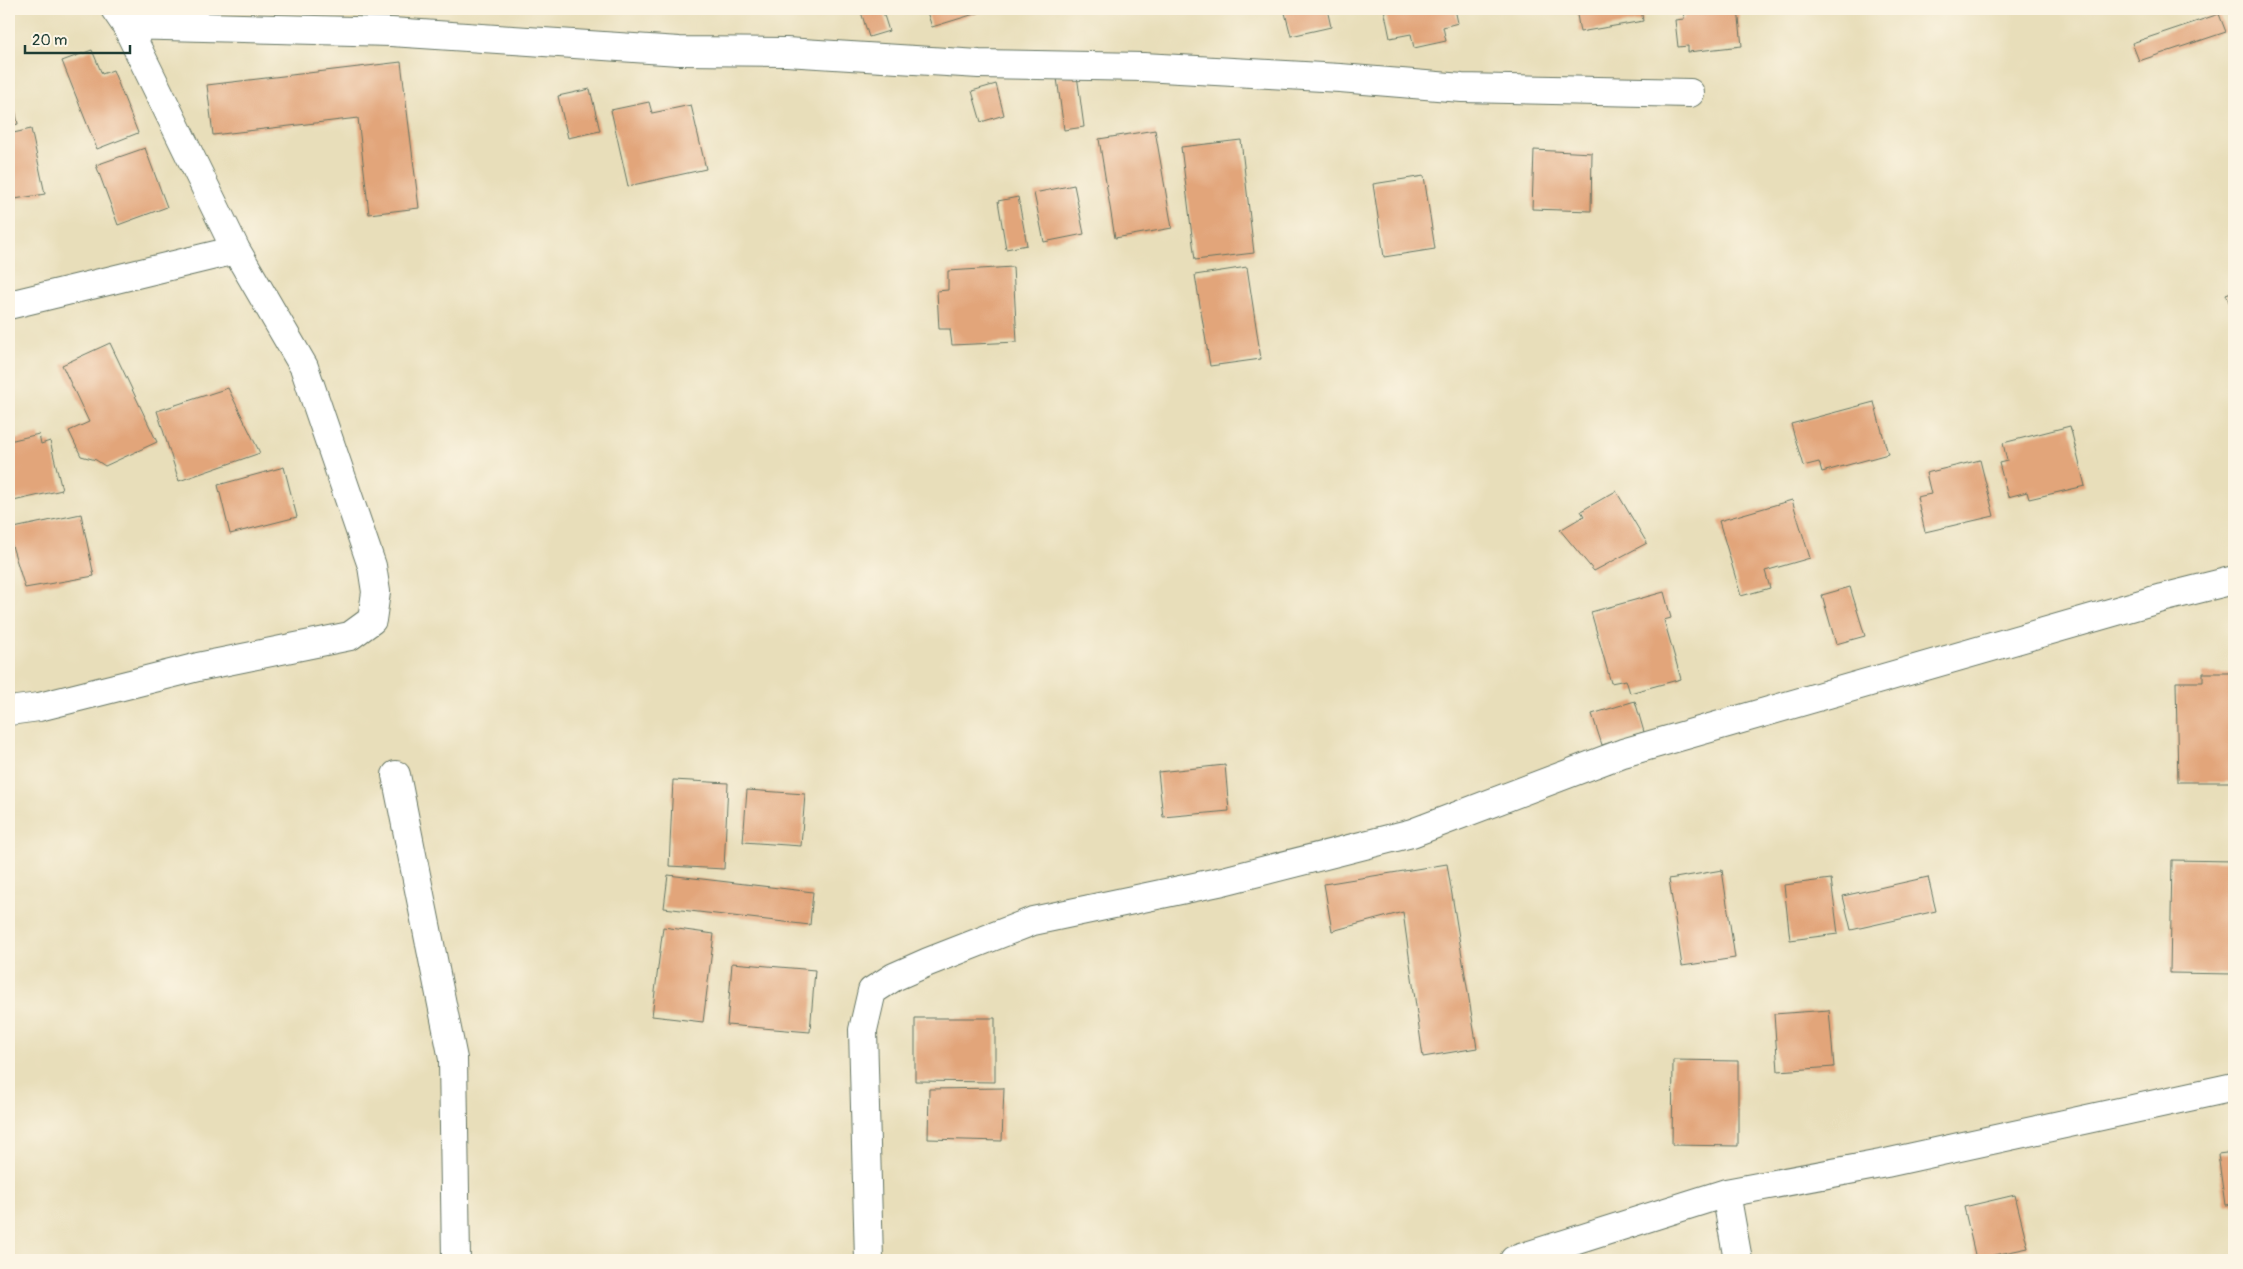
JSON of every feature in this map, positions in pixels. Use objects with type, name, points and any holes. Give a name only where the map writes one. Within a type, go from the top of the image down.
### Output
[{"type":"street","points":[[9,711],[39,707],[198,667],[350,636],[372,620],[376,592],[372,566],[304,367],[236,250],[120,17],[679,50],[786,52],[979,64],[1143,67],[1340,78],[1462,88],[1690,93]]},
{"type":"street","points":[[9,305],[236,250]]},
{"type":"street","points":[[869,1260],[863,1030],[872,991],[894,977],[1033,921],[1223,881],[1412,833],[1623,753],[2143,604],[2234,580]]},
{"type":"street","points":[[396,775],[454,1059],[456,1260]]},
{"type":"street","points":[[1514,1260],[1726,1193],[1896,1160],[2234,1088]]},
{"type":"street","points":[[1726,1193],[1738,1260]]},
{"type":"building","points":[[802,9],[818,9],[803,14]]},
{"type":"building","points":[[860,9],[882,9],[889,31],[869,37]]},
{"type":"building","points":[[926,9],[980,9],[981,12],[932,27]]},
{"type":"building","points":[[1284,9],[1327,9],[1331,27],[1291,36]]},
{"type":"building","points":[[1384,9],[1455,9],[1458,23],[1443,27],[1446,41],[1414,48],[1411,34],[1390,38]]},
{"type":"building","points":[[1576,9],[1641,9],[1643,21],[1580,32]]},
{"type":"building","points":[[1683,9],[1738,9],[1742,46],[1688,52],[1688,46],[1678,47],[1675,20],[1684,19]]},
{"type":"building","points":[[2219,14],[2226,32],[2139,61],[2132,43]]},
{"type":"building","points":[[92,50],[102,74],[113,70],[138,133],[97,149],[62,61]]},
{"type":"building","points":[[401,62],[419,208],[369,214],[358,118],[213,135],[207,85]]},
{"type":"building","points":[[1077,75],[1084,127],[1064,130],[1057,78]]},
{"type":"building","points":[[9,79],[18,124],[9,126]]},
{"type":"building","points":[[996,84],[1004,115],[981,122],[972,91]]},
{"type":"building","points":[[590,89],[600,131],[568,138],[558,96]]},
{"type":"building","points":[[649,102],[652,113],[691,105],[706,169],[628,186],[611,110]]},
{"type":"building","points":[[31,129],[45,194],[9,200],[9,134]]},
{"type":"building","points":[[1155,130],[1172,228],[1115,238],[1099,139]]},
{"type":"building","points":[[1241,140],[1254,253],[1195,260],[1181,147]]},
{"type":"building","points":[[145,148],[167,207],[118,225],[96,165]]},
{"type":"building","points":[[1534,150],[1592,153],[1591,211],[1532,209]]},
{"type":"building","points":[[1424,176],[1435,249],[1384,257],[1373,184]]},
{"type":"building","points":[[1074,185],[1084,234],[1044,242],[1034,193]]},
{"type":"building","points":[[1018,197],[1027,245],[1006,249],[998,201]]},
{"type":"building","points":[[1013,267],[1017,342],[952,345],[950,329],[939,329],[937,291],[948,290],[948,271]]},
{"type":"building","points":[[1247,267],[1261,359],[1210,366],[1195,275]]},
{"type":"building","points":[[2234,291],[2234,314],[2226,294]]},
{"type":"building","points":[[110,343],[157,442],[105,466],[96,460],[81,456],[69,431],[89,422],[62,365]]},
{"type":"building","points":[[228,388],[260,453],[179,481],[157,411]]},
{"type":"building","points":[[1874,402],[1888,454],[1822,472],[1819,462],[1803,466],[1791,424]]},
{"type":"building","points":[[2070,426],[2085,486],[2029,499],[2027,492],[2008,497],[1999,463],[2007,461],[2003,443]]},
{"type":"building","points":[[39,434],[41,444],[50,441],[62,490],[9,502],[9,441]]},
{"type":"building","points":[[1980,460],[1994,516],[1925,532],[1917,497],[1931,494],[1926,473]]},
{"type":"building","points":[[284,467],[297,517],[230,534],[218,485]]},
{"type":"building","points":[[1616,491],[1647,543],[1594,571],[1560,530],[1584,516],[1581,511]]},
{"type":"building","points":[[1792,500],[1810,558],[1765,571],[1770,588],[1741,596],[1719,521]]},
{"type":"building","points":[[81,514],[94,576],[25,588],[9,536],[9,529]]},
{"type":"building","points":[[1850,587],[1865,636],[1836,644],[1822,595]]},
{"type":"building","points":[[1664,592],[1671,618],[1664,620],[1681,679],[1630,693],[1626,680],[1611,683],[1591,612]]},
{"type":"building","points":[[2203,673],[2234,673],[2234,782],[2178,782],[2176,682],[2203,682]]},
{"type":"building","points":[[1635,701],[1644,732],[1602,745],[1592,714]]},
{"type":"building","points":[[1225,765],[1229,811],[1163,817],[1158,772]]},
{"type":"building","points":[[673,780],[728,783],[724,869],[669,866]]},
{"type":"building","points":[[747,790],[805,794],[801,846],[743,842]]},
{"type":"building","points":[[2172,860],[2234,861],[2234,974],[2170,973]]},
{"type":"building","points":[[1447,864],[1477,1048],[1423,1057],[1403,912],[1332,931],[1324,884]]},
{"type":"building","points":[[1722,870],[1735,958],[1682,966],[1669,879]]},
{"type":"building","points":[[668,875],[813,892],[810,925],[664,908]]},
{"type":"building","points":[[1928,877],[1936,911],[1851,930],[1843,896]]},
{"type":"building","points":[[1831,879],[1838,934],[1790,940],[1784,885]]},
{"type":"building","points":[[663,927],[714,934],[703,1022],[652,1016]]},
{"type":"building","points":[[732,963],[815,970],[810,1032],[727,1025]]},
{"type":"building","points":[[1829,1010],[1834,1067],[1778,1071],[1774,1014]]},
{"type":"building","points":[[915,1018],[995,1018],[995,1082],[915,1081]]},
{"type":"building","points":[[1673,1060],[1738,1061],[1738,1146],[1672,1145]]},
{"type":"building","points":[[1004,1088],[1002,1141],[928,1139],[929,1089]]},
{"type":"building","points":[[2234,1152],[2234,1204],[2225,1205],[2218,1154]]},
{"type":"building","points":[[2015,1195],[2028,1248],[1976,1259],[1964,1207]]}]
